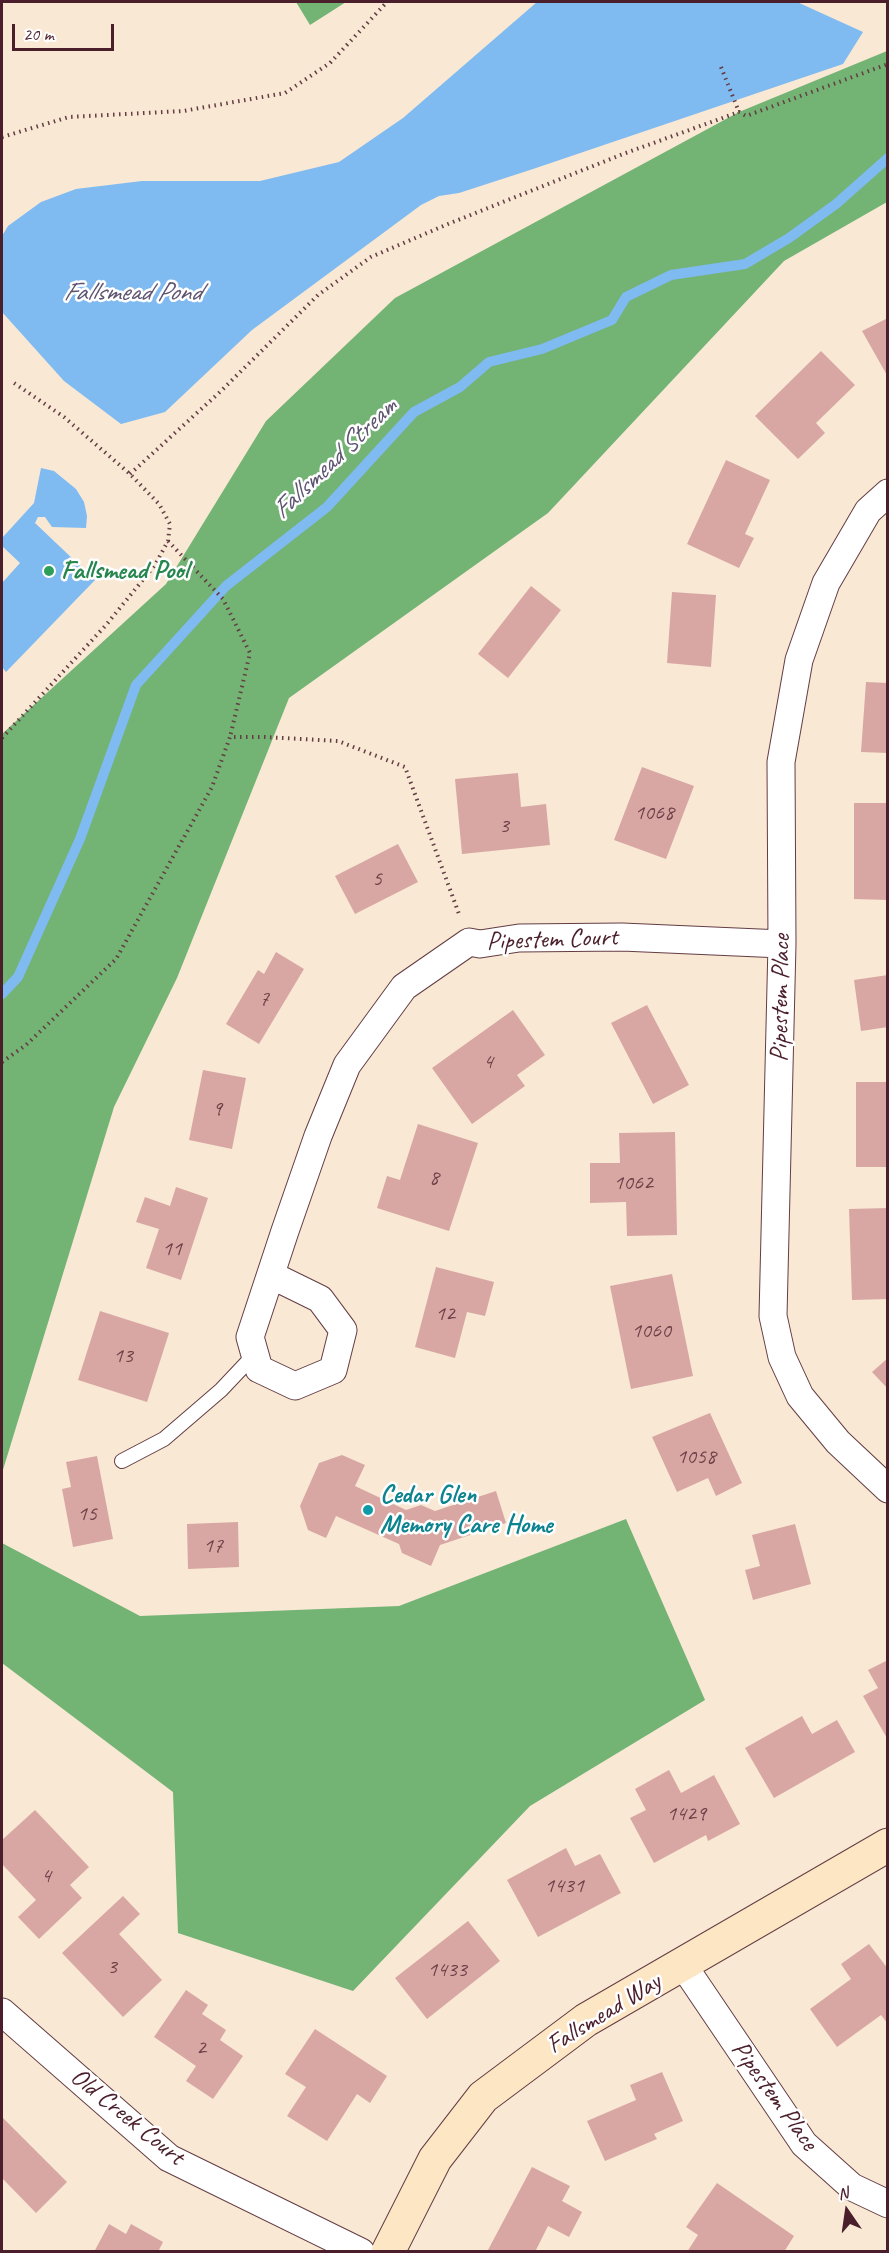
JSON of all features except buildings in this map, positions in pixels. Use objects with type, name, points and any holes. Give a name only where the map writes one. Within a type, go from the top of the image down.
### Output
[{"type":"street","name":"Pipestem Place","points":[[888,493],[868,512],[826,583],[799,660],[781,762],[782,944],[773,1316],[782,1357],[800,1396],[838,1442],[888,1489]]},
{"type":"street","name":"Pipestem Court","points":[[255,1354],[250,1337],[318,1136],[347,1065],[404,987],[469,942],[480,944],[519,938],[622,937],[782,944]]},
{"type":"street","points":[[255,1354],[259,1370],[295,1386],[333,1370],[343,1330],[320,1299],[271,1275]]},
{"type":"street","name":"Fallsmead Way","points":[[388,2252],[435,2159],[483,2097],[586,2020],[888,1845]]},
{"type":"street","name":"Pipestem Place","points":[[683,1965],[804,2144],[852,2187],[888,2204]]},
{"type":"street","name":"Old Creek Court","points":[[2,2012],[169,2158],[361,2252]]},
{"type":"lane","points":[[122,1461],[164,1439],[221,1390],[255,1354]]},
{"type":"path","points":[[2,137],[69,117],[183,111],[285,93],[330,63],[387,2]]},
{"type":"path","points":[[721,67],[739,112],[746,116],[888,64]]},
{"type":"path","points":[[130,474],[221,391],[318,295],[371,257],[612,159],[739,112]]},
{"type":"path","points":[[2,738],[106,625],[155,565],[168,541],[170,524],[159,504],[130,474],[63,417],[14,384]]},
{"type":"path","points":[[2,1062],[26,1045],[116,958],[212,787],[230,738],[250,653],[223,599],[168,541]]},
{"type":"path","points":[[230,738],[264,736],[338,741],[405,767],[469,942]]},
{"type":"green space","points":[[296,2],[346,2],[310,25]]},
{"type":"green space","points":[[887,51],[887,202],[784,261],[548,513],[289,698],[177,978],[114,1107],[2,1473],[2,734],[166,584],[266,421],[395,298],[739,112]]},
{"type":"green space","points":[[626,1519],[705,1700],[530,1806],[353,1991],[178,1933],[173,1792],[2,1663],[2,1543],[140,1616],[399,1606]]},
{"type":"water","name":"Fallsmead Pond","points":[[537,2],[797,2],[863,32],[843,64],[533,169],[459,193],[439,196],[421,205],[252,330],[165,412],[121,424],[64,381],[2,312],[2,236],[8,226],[41,202],[76,189],[142,181],[260,181],[339,162],[403,118]]},
{"type":"water","name":"Fallsmead Pool","points":[[41,468],[54,471],[76,489],[84,502],[87,516],[86,528],[52,527],[45,517],[38,517],[35,523],[95,580],[6,672],[2,667],[2,583],[20,563],[2,546],[2,538],[34,503]]},
{"type":"waterway","name":"Fallsmead Stream","points":[[2,994],[18,977],[80,839],[136,685],[226,586],[327,507],[414,412],[460,387],[489,362],[542,349],[612,320],[626,297],[671,275],[745,264],[789,238],[836,204],[888,158]]},
{"type":"place","name":"Fallsmead Pool","points":[[49,571]]},
{"type":"place","name":"Cedar Glen Memory Care Home","points":[[368,1510]]}]
